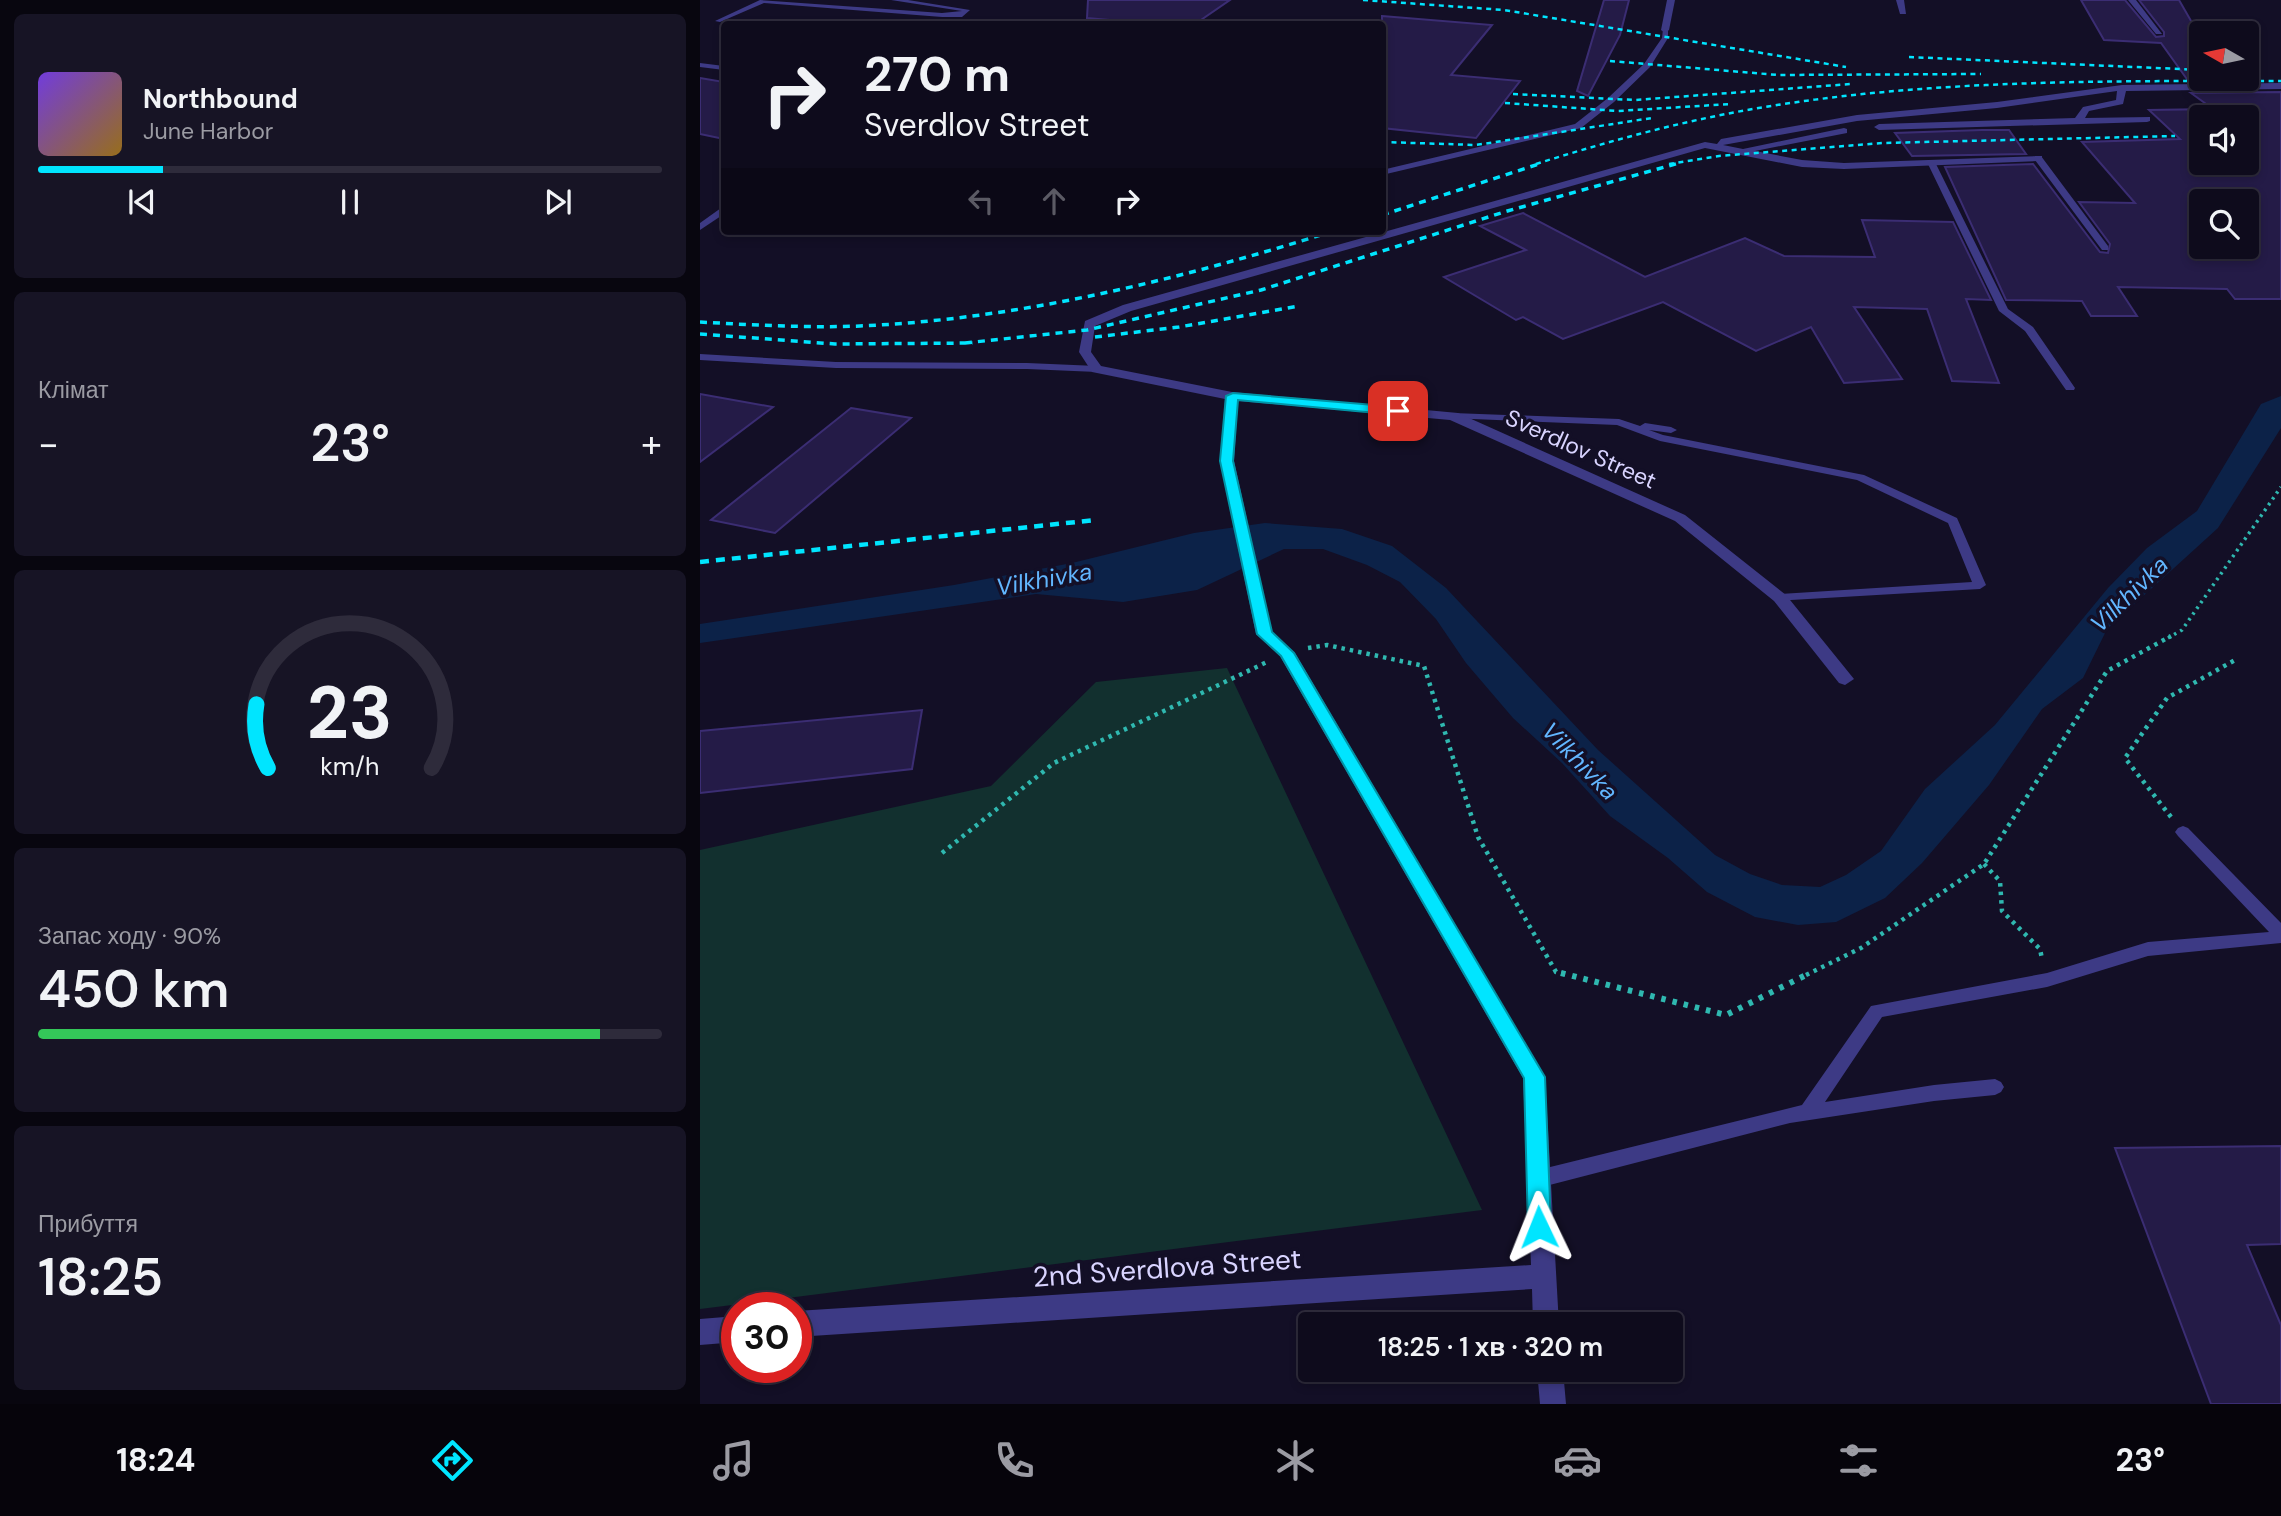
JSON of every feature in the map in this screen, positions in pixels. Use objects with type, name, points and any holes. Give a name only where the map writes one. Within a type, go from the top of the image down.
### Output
[{"type":"street","points":[[1665,30],[1671,0]]},
{"type":"street","points":[[1900,0],[1903,12]]},
{"type":"street","points":[[2132,0],[2159,32]]},
{"type":"street","points":[[1097,369],[1085,352],[1089,324],[1128,308],[1705,145],[1774,130],[1857,118],[1997,105],[2122,88],[2281,86]]},
{"type":"street","points":[[2078,122],[2086,109],[2120,102],[2122,88]]},
{"type":"street","points":[[1705,145],[1745,149],[1801,142],[1829,133],[1895,126],[2147,119]]},
{"type":"street","points":[[1745,149],[1776,160],[1818,165],[2038,158]]},
{"type":"street","name":"Sverdlov Street","points":[[1097,369],[1233,396],[1453,416],[1680,519],[1780,598],[1845,679]]},
{"type":"street","points":[[1233,396],[1227,461],[1264,634],[1287,653],[1534,1077],[1545,1312]]},
{"type":"street","name":"2nd Sverdlova Street","points":[[812,1323],[1541,1276]]},
{"type":"street","points":[[700,1332],[721,1330]]},
{"type":"street","points":[[1551,1382],[1553,1404]]},
{"type":"lane","points":[[718,21],[764,0],[942,15],[962,15],[967,10],[894,0]]},
{"type":"lane","points":[[1386,172],[1578,126],[1611,100],[1647,65],[1664,38],[1665,30]]},
{"type":"lane","points":[[700,65],[721,68]]},
{"type":"lane","points":[[2038,158],[2105,248]]},
{"type":"lane","points":[[1931,162],[2004,311],[2029,328],[2070,387]]},
{"type":"lane","points":[[700,227],[721,212]]},
{"type":"lane","points":[[700,357],[836,365],[1097,369]]},
{"type":"lane","points":[[1453,416],[1619,422],[1671,430]]},
{"type":"lane","points":[[1619,422],[1660,438],[1860,477],[1954,521],[1980,585],[1780,598]]},
{"type":"lane","points":[[2183,832],[2281,936]]},
{"type":"lane","points":[[1808,1112],[1877,1011],[2047,980],[2148,949],[2281,936]]},
{"type":"lane","points":[[1538,1179],[1808,1112],[1934,1093],[1995,1087]]},
{"type":"path","points":[[942,853],[1054,764],[1287,653],[1327,645],[1424,666],[1478,837],[1556,972],[1726,1015],[1861,948],[1984,864],[2107,671],[2182,630],[2281,487]]},
{"type":"path","points":[[2183,832],[2125,758],[2166,698],[2235,660]]},
{"type":"path","points":[[1984,864],[2000,881],[2002,911],[2040,949],[2047,980]]},
{"type":"green space","points":[[1227,668],[1482,1210],[812,1295],[812,1292],[721,1292],[721,1306],[700,1309],[700,850],[991,786],[1096,682]]},
{"type":"water","name":"Vilkhivka","points":[[2281,396],[2281,428],[2218,528],[2107,629],[2083,678],[2042,709],[1989,785],[1922,863],[1885,898],[1836,922],[1798,925],[1755,917],[1707,892],[1668,858],[1610,816],[1562,763],[1513,718],[1466,663],[1436,619],[1400,582],[1367,565],[1323,549],[1284,549],[1197,590],[1123,602],[1036,594],[700,643],[700,624],[954,585],[1072,563],[1194,533],[1265,523],[1342,529],[1392,546],[1446,588],[1598,750],[1715,855],[1750,874],[1782,885],[1820,887],[1846,875],[1881,851],[1925,789],[1995,725],[2108,588],[2147,548],[2197,511],[2261,404]]},
{"type":"building","points":[[1088,0],[1230,0],[1199,21],[1087,18]]},
{"type":"building","points":[[1604,0],[1629,0],[1620,35],[1588,96],[1577,91]]},
{"type":"building","points":[[2081,0],[2125,0],[2156,37],[2164,36],[2164,32],[2139,0],[2179,0],[2191,21],[2189,82],[2161,43],[2104,40]]},
{"type":"building","points":[[1382,16],[1492,25],[1451,75],[1520,81],[1476,138],[1386,128],[1386,21],[1382,21]]},
{"type":"building","points":[[700,78],[721,82],[721,138],[700,134]]},
{"type":"building","points":[[2281,92],[2281,299],[2235,299],[2227,289],[2118,287],[2137,316],[2091,316],[2082,301],[2006,300],[1945,167],[2033,164],[2100,252],[2108,253],[2110,244],[2079,202],[2135,203],[2082,142],[2180,139],[2149,110],[2189,109],[2189,175],[2259,175],[2259,105],[2208,105],[2191,93]]},
{"type":"building","points":[[2009,130],[2026,154],[1912,156],[1895,133]]},
{"type":"building","points":[[1523,213],[1645,277],[1745,238],[1784,256],[1875,257],[1862,220],[1953,222],[1991,300],[1966,299],[1999,383],[1952,381],[1927,309],[1854,307],[1902,379],[1844,383],[1811,327],[1756,351],[1663,302],[1563,339],[1523,317],[1516,320],[1444,277],[1526,250],[1480,226]]},
{"type":"building","points":[[700,394],[773,407],[700,462]]},
{"type":"building","points":[[851,408],[911,418],[775,533],[711,520]]},
{"type":"building","points":[[922,710],[912,769],[700,793],[700,731]]},
{"type":"building","points":[[2281,1146],[2281,1244],[2247,1245],[2281,1325],[2281,1404],[2211,1404],[2115,1148]]},
{"type":"railway","points":[[1363,0],[1504,10],[1846,67]]},
{"type":"railway","points":[[1909,57],[2189,69]]},
{"type":"railway","points":[[1610,61],[1778,75],[1981,74]]},
{"type":"railway","points":[[1536,164],[1720,115],[1880,92],[2013,84],[2281,81]]},
{"type":"railway","points":[[1513,94],[1635,100],[1851,84]]},
{"type":"railway","points":[[1505,103],[1618,111],[1731,104]]},
{"type":"railway","points":[[1386,142],[1476,145],[1652,118]]},
{"type":"railway","points":[[1669,164],[1719,156],[1882,143],[2175,136]]},
{"type":"railway","points":[[1386,214],[1542,163]]},
{"type":"railway","points":[[965,343],[1087,330],[1261,290],[1504,212],[1679,163]]},
{"type":"railway","points":[[700,322],[840,327],[981,315],[1100,294],[1218,265],[1321,235]]},
{"type":"railway","points":[[1095,337],[1179,327],[1299,306]]},
{"type":"railway","points":[[700,334],[835,344],[973,343]]},
{"type":"railway","points":[[700,562],[1095,520]]},
{"type":"route","points":[[1398,411],[1233,396],[1227,461],[1264,634],[1287,653],[1534,1077],[1539,1227]]}]
